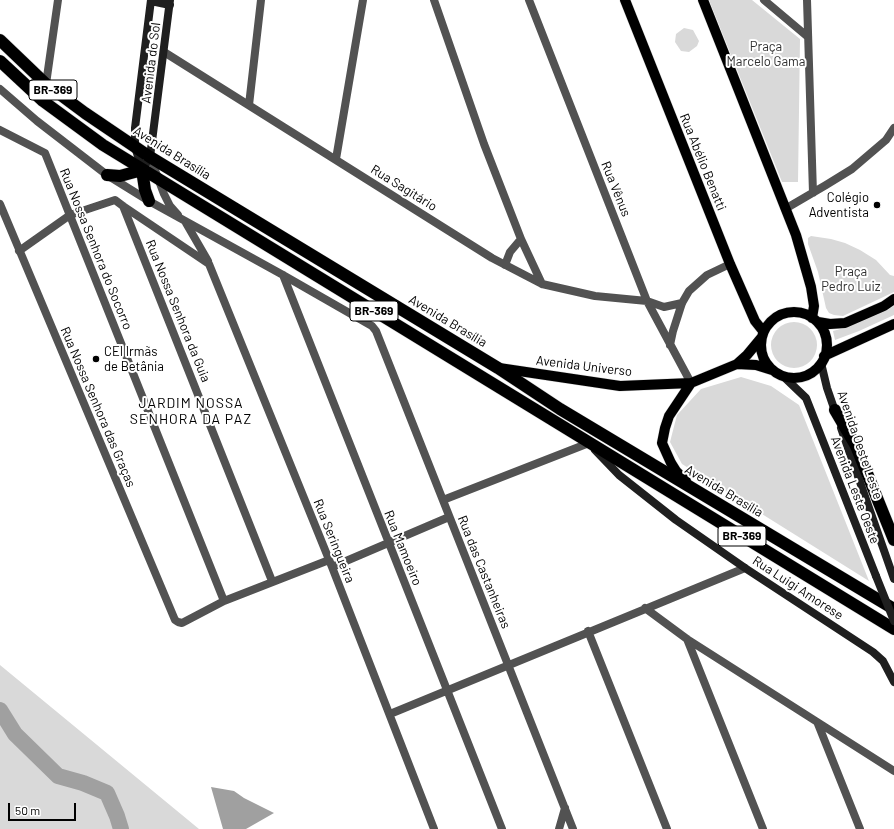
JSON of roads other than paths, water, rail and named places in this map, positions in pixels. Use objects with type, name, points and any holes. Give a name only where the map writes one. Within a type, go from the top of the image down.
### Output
[{"type":"highway","name":"Avenida Brasília","points":[[0,40],[46,84],[85,113],[150,157],[498,368],[560,408],[894,609]]},
{"type":"highway","name":"BR-369","points":[[0,62],[43,101],[103,145],[142,170],[894,629]]},
{"type":"highway","points":[[107,175],[120,176],[142,170],[145,190],[149,201]]},
{"type":"highway","points":[[835,410],[856,446],[894,540]]},
{"type":"main road","name":"Rua Abélio Benatti","points":[[625,0],[730,264],[762,334]]},
{"type":"main road","points":[[702,0],[796,235],[809,279],[815,320],[824,332],[826,342],[822,360],[814,371],[804,376],[794,378],[783,376],[773,371],[766,363],[762,353],[762,334],[769,322],[778,316],[788,312],[799,312],[815,320],[830,324],[845,323],[894,300]]},
{"type":"main road","points":[[822,360],[894,324]]},
{"type":"main road","name":"Avenida Universo","points":[[498,368],[620,386],[691,384],[738,364],[747,356],[762,334]]},
{"type":"main road","name":"Avenida Universo","points":[[738,364],[756,365],[773,371]]},
{"type":"main road","points":[[691,384],[666,421],[662,443],[676,471],[695,489]]},
{"type":"street","points":[[46,84],[58,0]]},
{"type":"street","points":[[151,0],[170,2]]},
{"type":"street","name":"Avenida do Sol","points":[[142,170],[135,146],[135,128],[151,0]]},
{"type":"street","points":[[249,105],[261,0]]},
{"type":"street","points":[[336,159],[362,0]]},
{"type":"street","points":[[434,0],[484,144],[521,239],[542,284]]},
{"type":"street","name":"Rua Vênus","points":[[529,0],[647,301],[691,384]]},
{"type":"street","points":[[764,0],[808,37]]},
{"type":"street","points":[[807,0],[813,193]]},
{"type":"street","name":"Avenida do Sol","points":[[142,170],[150,157],[170,2]]},
{"type":"street","name":"Rua Sagitário","points":[[164,52],[505,265],[542,284],[595,296],[647,301],[664,306],[682,303]]},
{"type":"street","points":[[0,89],[37,121],[107,175],[184,221],[283,275]]},
{"type":"street","points":[[785,209],[852,169],[886,140],[894,128]]},
{"type":"street","name":"Rua Nossa Senhora do Socorro","points":[[0,130],[45,153],[224,601]]},
{"type":"street","points":[[150,157],[170,206],[184,221]]},
{"type":"street","points":[[19,251],[70,215],[115,200],[210,264]]},
{"type":"street","name":"Rua Nossa Senhora das Graças","points":[[0,204],[175,620],[182,623],[224,601]]},
{"type":"street","name":"Rua Nossa Senhora da Guia","points":[[123,206],[272,581]]},
{"type":"street","name":"Rua Seringueira","points":[[184,221],[210,264],[390,714],[434,829]]},
{"type":"street","points":[[505,265],[510,252],[521,239]]},
{"type":"street","points":[[670,345],[672,331],[682,303],[689,291],[708,275],[730,264]]},
{"type":"street","name":"Rua das Castanheiras","points":[[283,275],[372,326],[376,330],[573,829]]},
{"type":"street","name":"Rua Mamoeiro","points":[[283,275],[502,829]]},
{"type":"street","name":"Avenida Oeste Leste","points":[[822,360],[827,388],[894,579]]},
{"type":"street","name":"Avenida Leste Oeste","points":[[783,376],[806,398],[894,621]]},
{"type":"street","points":[[443,500],[589,443]]},
{"type":"street","name":"Rua Luigi Amorese","points":[[589,443],[619,475],[676,520],[745,568],[873,652],[883,661],[894,682]]},
{"type":"street","points":[[224,601],[272,581],[388,543],[449,517]]},
{"type":"street","points":[[390,714],[588,631],[745,568]]},
{"type":"street","points":[[645,608],[687,639],[894,771]]},
{"type":"street","points":[[588,631],[667,829]]},
{"type":"street","points":[[687,639],[763,829]]},
{"type":"street","points":[[818,723],[860,829]]},
{"type":"street","points":[[559,829],[565,808]]},
{"type":"waterway","points":[[0,710],[15,734],[58,776],[83,783],[107,793],[121,829]]},
{"type":"place","name":"Colégio Adventista","points":[[877,205]]},
{"type":"place","name":"CEI Irmãs de Betânia","points":[[96,359]]},
{"type":"district","name":"JARDIM NOSSA SENHORA DA PAZ","points":[[191,412]]},
{"type":"park label","name":"Praça Marcelo Gama","points":[[766,54]]},
{"type":"park label","name":"Praça Pedro Luiz","points":[[851,280]]}]
